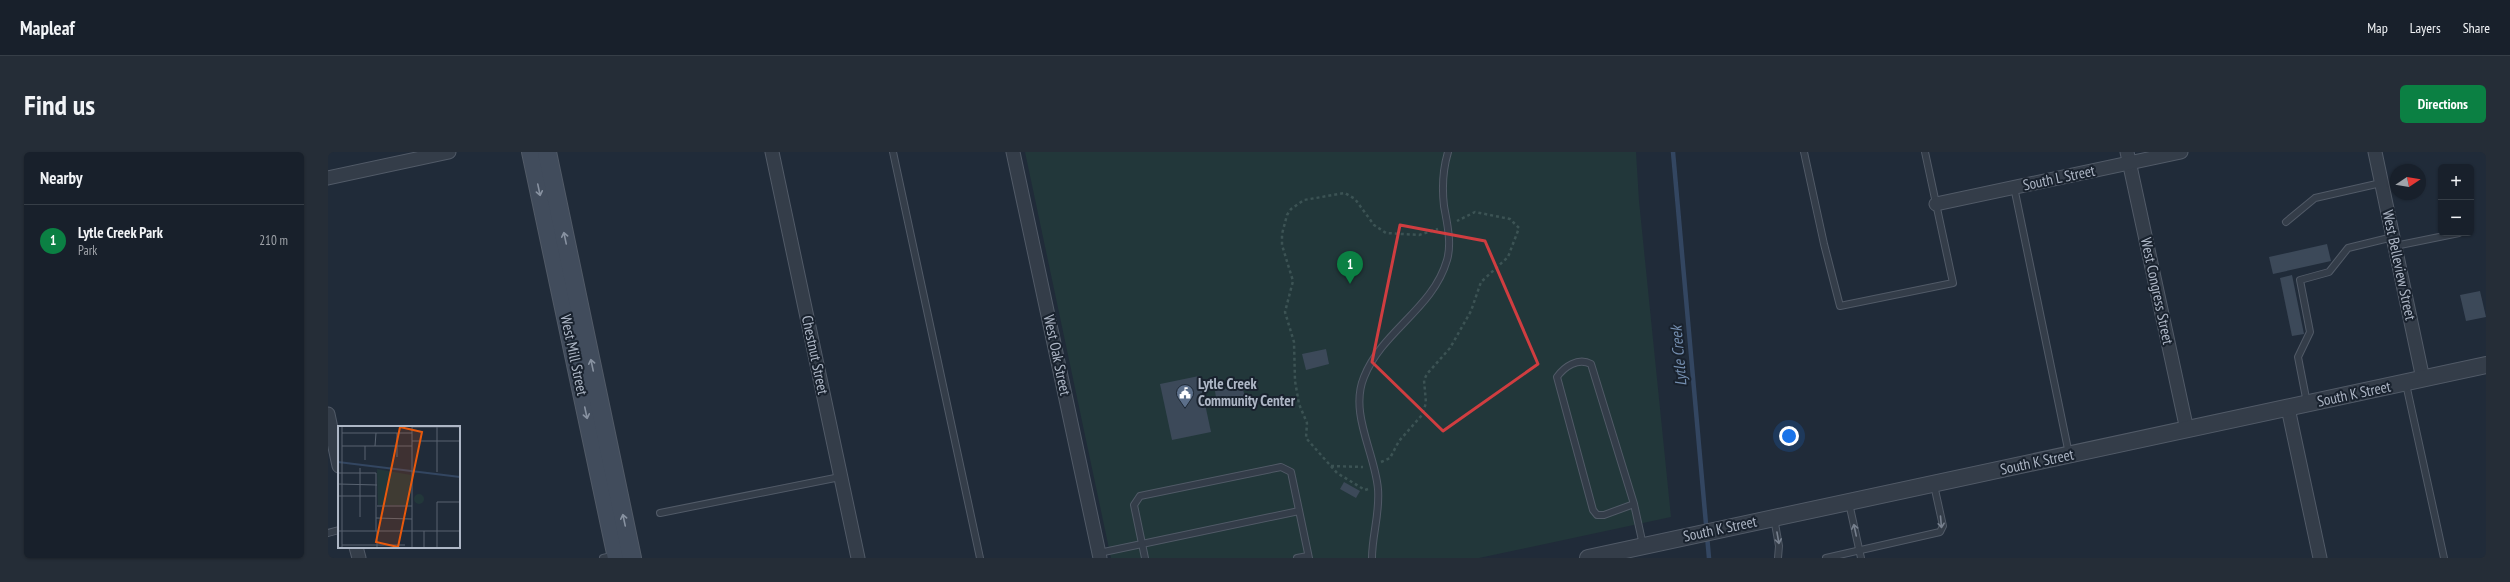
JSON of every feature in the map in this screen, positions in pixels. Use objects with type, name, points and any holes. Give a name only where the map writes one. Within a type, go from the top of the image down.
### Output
[{"type":"main road","name":"West Mill Street","points":[[531,152],[617,557]]},
{"type":"main road","name":"West Mill Street","points":[[547,152],[617,557]]},
{"type":"street","points":[[328,178],[449,152]]},
{"type":"street","name":"Chestnut Street","points":[[772,152],[858,558]]},
{"type":"street","name":"West Oak Street","points":[[1013,152],[1100,556]]},
{"type":"street","name":"South L Street","points":[[1936,204],[2014,187],[2129,158],[2181,152]]},
{"type":"street","name":"West Belleview Street","points":[[2375,152],[2424,379]]},
{"type":"street","name":"West Congress Street","points":[[2129,158],[2187,430]]},
{"type":"street","name":"South K Street","points":[[1588,558],[2486,366]]},
{"type":"street","points":[[2288,408],[2320,558]]},
{"type":"street","points":[[328,414],[338,461]]},
{"type":"street","points":[[356,548],[359,558]]},
{"type":"lane","points":[[893,152],[980,558]]},
{"type":"lane","points":[[1372,558],[1377,526],[1378,487],[1362,426],[1360,396],[1363,378],[1376,354],[1430,295],[1448,258],[1448,226],[1443,182],[1448,152]]},
{"type":"lane","points":[[1804,152],[1824,244],[1840,306],[1953,282],[1925,152]]},
{"type":"lane","points":[[2286,222],[2315,198],[2382,183]]},
{"type":"lane","points":[[2014,187],[2069,455]]},
{"type":"lane","points":[[2307,404],[2298,357],[2310,332],[2300,280],[2329,272],[2348,248],[2438,236]]},
{"type":"lane","points":[[1634,504],[1604,515],[1597,515],[1593,510],[1557,377],[1562,370],[1571,364],[1584,362],[1591,364],[1634,504],[1643,546]]},
{"type":"lane","points":[[2406,383],[2444,558]]},
{"type":"lane","points":[[1145,558],[1134,505],[1140,496],[1281,467],[1291,472],[1309,557],[1297,558]]},
{"type":"lane","points":[[660,513],[840,477]]},
{"type":"lane","points":[[1826,558],[1940,532],[1943,526],[1934,484]]},
{"type":"lane","points":[[1849,502],[1861,558]]},
{"type":"lane","points":[[1100,556],[1142,544],[1299,511]]},
{"type":"lane","points":[[1774,518],[1780,546],[1778,558]]},
{"type":"lane","points":[[328,533],[338,530]]},
{"type":"path","points":[[1331,466],[1357,468],[1390,458],[1399,441],[1422,415],[1426,403],[1424,380],[1427,374],[1450,348],[1471,311],[1481,282],[1508,257],[1519,228],[1510,219],[1475,212],[1448,226],[1419,235],[1386,233],[1374,225],[1355,199],[1345,193],[1304,200],[1291,209],[1287,214],[1282,234],[1282,245],[1293,281],[1285,312],[1294,342],[1295,381],[1299,404],[1307,423],[1306,438],[1337,473],[1365,490],[1378,487]]},
{"type":"highlighted area","points":[[1400,225],[1485,241],[1538,364],[1443,431],[1372,362]]},
{"type":"green space","points":[[1025,152],[1636,152],[1639,201],[1671,517],[1479,558],[1111,558]]},
{"type":"building","points":[[2327,244],[2331,261],[2273,274],[2269,257]]},
{"type":"building","points":[[2292,275],[2304,334],[2292,336],[2280,278]]},
{"type":"building","points":[[2480,291],[2486,317],[2466,321],[2460,295]]},
{"type":"building","points":[[1326,349],[1329,364],[1306,370],[1302,354]]},
{"type":"building","name":"Lytle Creek Community Center","points":[[1199,376],[1211,432],[1172,440],[1160,384]]},
{"type":"building","points":[[1242,385],[1245,398],[1217,404],[1215,391]]},
{"type":"building","points":[[1344,482],[1360,491],[1356,498],[1340,489]]},
{"type":"waterway","name":"Lytle Creek","points":[[1673,152],[1709,558]]},
{"type":"place","name":"Lytle Creek Park","points":[[1350,284]]},
{"type":"place","name":"Lytle Creek Community Center","points":[[1185,408]]}]
